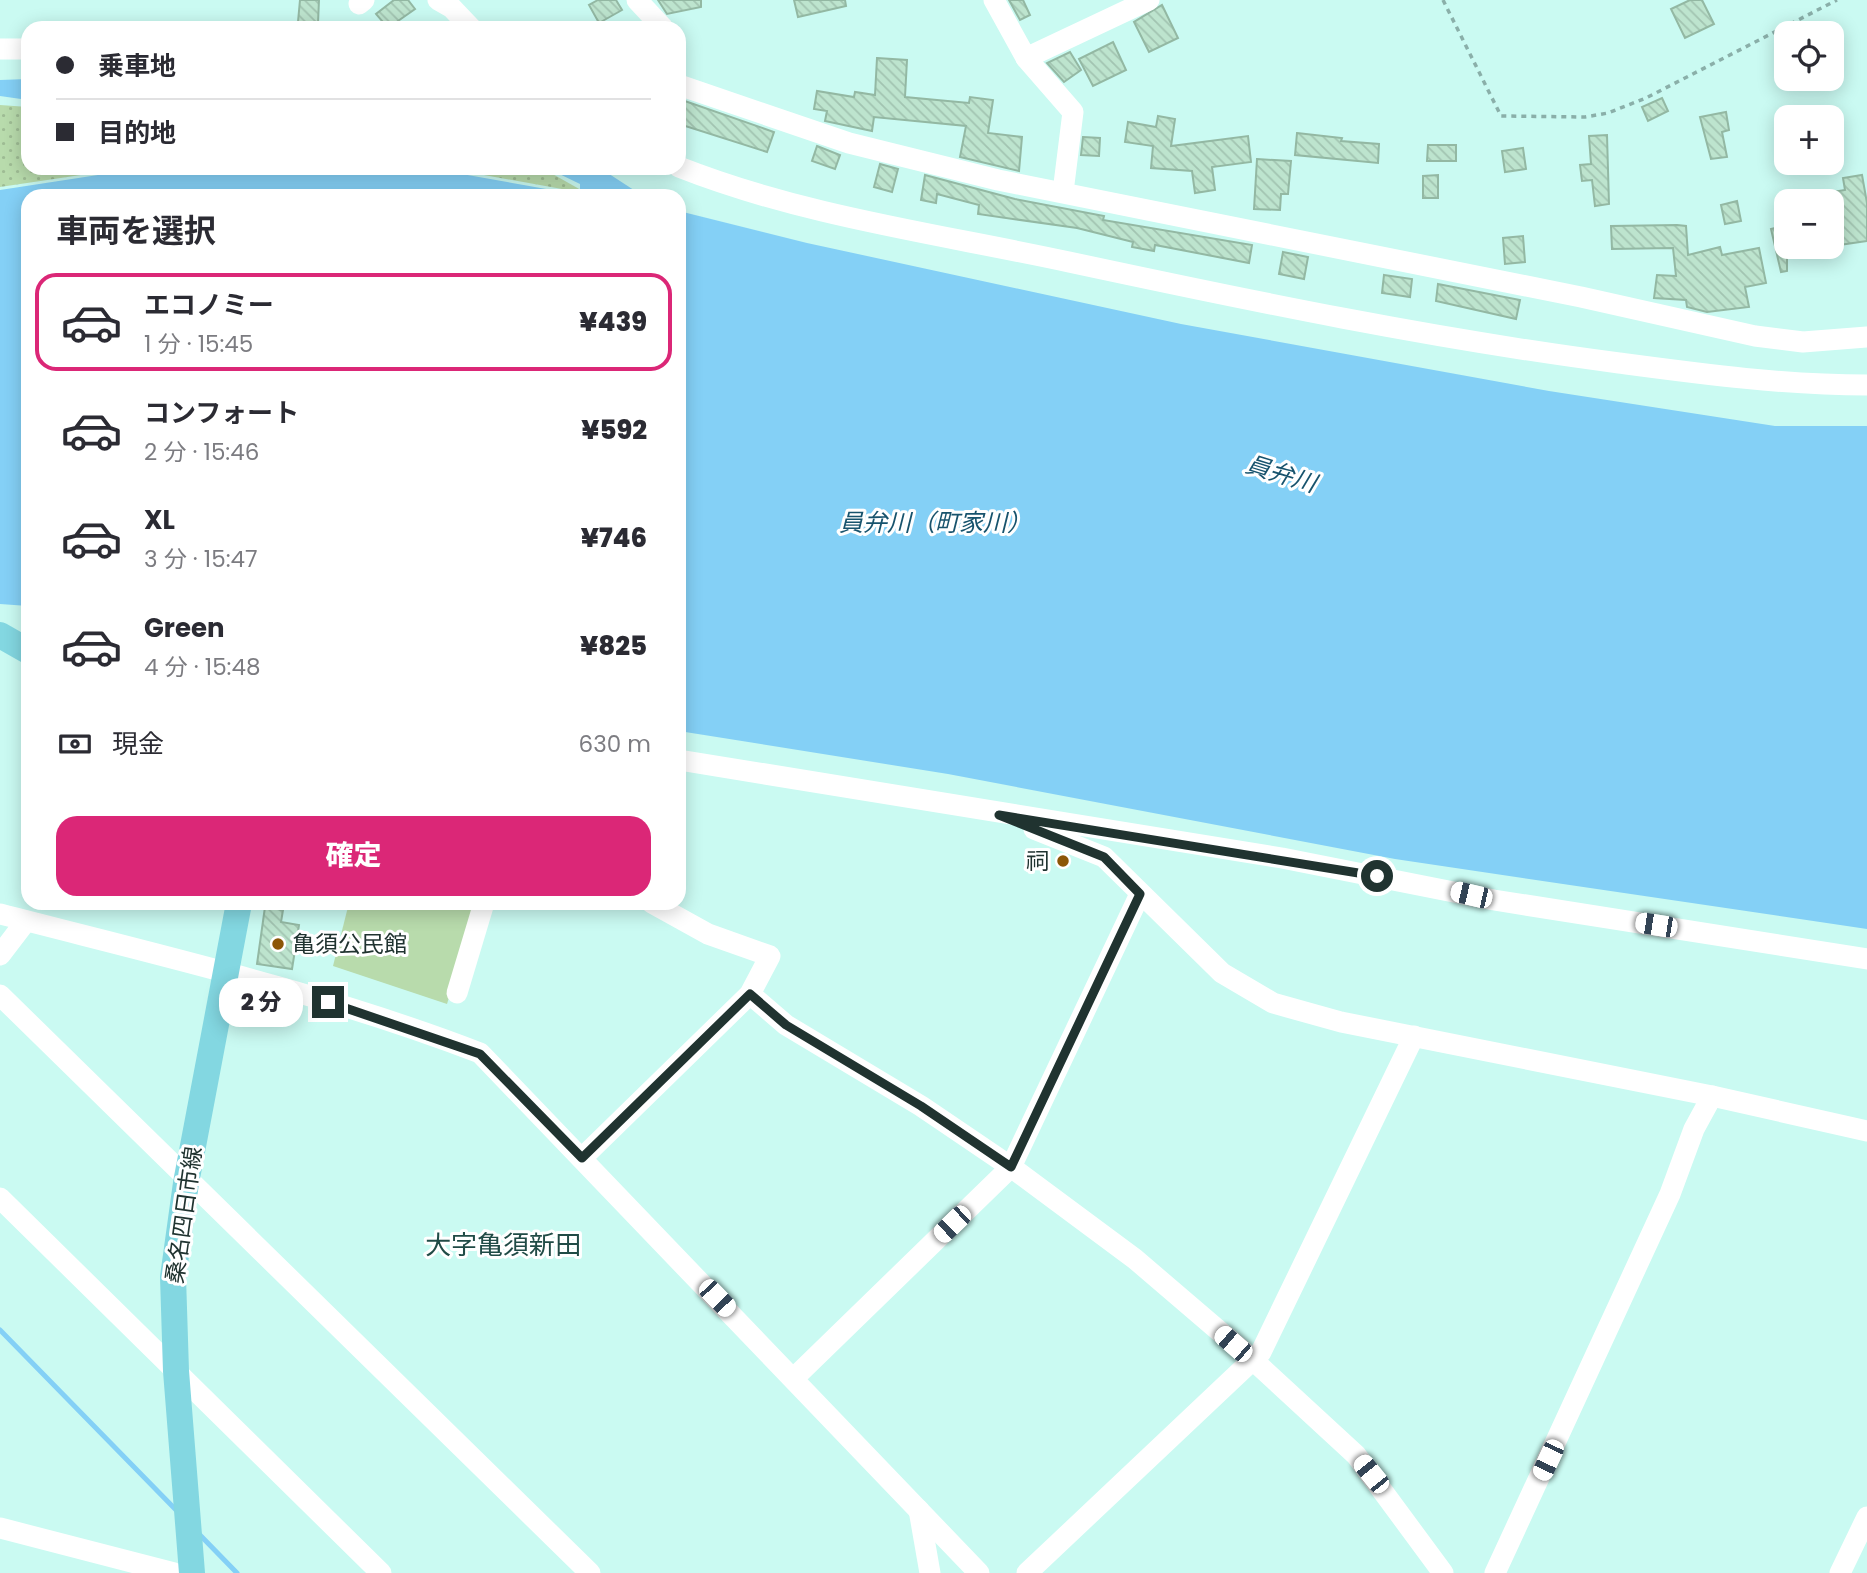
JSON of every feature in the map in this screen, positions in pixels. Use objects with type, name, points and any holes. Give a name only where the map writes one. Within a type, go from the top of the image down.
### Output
[{"type":"main road","points":[[0,635],[21,647]]},
{"type":"main road","name":"桑名四日市線","points":[[192,1573],[192,1545],[176,1371],[173,1277],[187,1178],[238,910]]},
{"type":"street","points":[[438,0],[452,8],[463,21]]},
{"type":"street","points":[[636,0],[656,21]]},
{"type":"street","points":[[994,0],[1026,58],[1073,112],[1063,192]]},
{"type":"street","points":[[1026,58],[1149,0]]},
{"type":"street","points":[[0,49],[21,49]]},
{"type":"street","points":[[686,87],[849,143],[998,180],[1581,297],[1755,336],[1803,342],[1867,337]]},
{"type":"street","points":[[686,170],[738,191],[802,205],[1239,299],[1501,348],[1764,382],[1867,385]]},
{"type":"street","points":[[0,635],[21,637]]},
{"type":"street","points":[[686,761],[999,815],[1282,859],[1494,900],[1867,959]]},
{"type":"street","points":[[999,815],[1104,857],[1222,973],[1273,1003],[1342,1022],[1712,1096],[1867,1131]]},
{"type":"street","points":[[794,1378],[1011,1167],[1140,894]]},
{"type":"street","points":[[457,993],[482,910]]},
{"type":"street","points":[[582,1158],[750,994],[770,956],[708,934],[665,910]]},
{"type":"street","points":[[0,914],[227,971],[429,1034],[480,1054],[979,1573]]},
{"type":"street","points":[[0,955],[26,921]]},
{"type":"street","points":[[750,994],[786,1025],[921,1106],[1011,1167],[1135,1259],[1253,1360],[1356,1455],[1443,1573]]},
{"type":"street","points":[[0,995],[590,1573]]},
{"type":"street","points":[[1027,1573],[1261,1352],[1414,1036]]},
{"type":"street","points":[[1495,1573],[1670,1194],[1694,1129],[1712,1096]]},
{"type":"street","points":[[0,1198],[381,1573]]},
{"type":"street","points":[[918,1509],[930,1573]]},
{"type":"street","points":[[1840,1573],[1867,1517]]},
{"type":"street","points":[[0,1528],[174,1573]]},
{"type":"path","points":[[1443,0],[1501,116],[1551,118],[1608,113],[1646,98],[1837,0]]},
{"type":"green space","points":[[0,105],[21,106],[21,175],[81,175],[0,187]]},
{"type":"green space","points":[[484,175],[554,175],[579,189],[562,189]]},
{"type":"green space","points":[[347,910],[475,910],[447,1004],[333,966]]},
{"type":"water","points":[[21,79],[21,99],[0,96],[0,80]]},
{"type":"water","points":[[98,175],[467,175],[546,189],[21,189],[21,606],[0,604],[0,190]]},
{"type":"water","points":[[561,175],[611,175],[632,189],[580,189],[580,184]]},
{"type":"water","name":"員弁川（町家川）","points":[[686,213],[807,243],[1181,324],[1549,391],[1775,426],[1867,426],[1867,929],[1395,859],[948,774],[686,732]]},
{"type":"building","points":[[300,0],[319,0],[318,21],[298,21]]},
{"type":"building","points":[[394,0],[408,0],[415,9],[398,21],[382,21],[376,14]]},
{"type":"building","points":[[598,0],[616,0],[622,10],[598,21],[589,5]]},
{"type":"building","points":[[658,0],[701,0],[701,7],[667,14]]},
{"type":"building","points":[[794,0],[845,0],[846,6],[798,17]]},
{"type":"building","points":[[1009,0],[1023,0],[1030,15],[1020,20]]},
{"type":"building","points":[[1690,0],[1702,0],[1714,24],[1685,38],[1671,9]]},
{"type":"building","points":[[1162,5],[1178,38],[1149,52],[1134,22]]},
{"type":"building","points":[[1113,42],[1126,70],[1093,86],[1079,59]]},
{"type":"building","points":[[1070,52],[1081,70],[1064,82],[1047,63]]},
{"type":"building","points":[[877,58],[907,60],[905,97],[969,103],[970,97],[993,100],[988,133],[1022,137],[1019,171],[960,157],[966,126],[874,117],[872,131],[825,121],[827,111],[814,109],[817,91],[854,97],[855,92],[875,95]]},
{"type":"building","points":[[1662,98],[1668,111],[1648,121],[1642,107]]},
{"type":"building","points":[[686,101],[774,132],[767,152],[686,126]]},
{"type":"building","points":[[1726,112],[1729,130],[1722,132],[1727,157],[1711,159],[1700,117]]},
{"type":"building","points":[[1158,116],[1175,119],[1171,146],[1248,136],[1251,162],[1212,167],[1215,190],[1195,193],[1192,171],[1151,168],[1153,146],[1125,142],[1128,122],[1156,127]]},
{"type":"building","points":[[1297,133],[1379,144],[1378,163],[1295,155]]},
{"type":"building","points":[[1607,135],[1609,204],[1595,206],[1592,180],[1582,181],[1580,165],[1591,164],[1589,136]]},
{"type":"building","points":[[1083,137],[1100,138],[1099,156],[1081,155]]},
{"type":"building","points":[[1428,145],[1456,145],[1456,161],[1427,161]]},
{"type":"building","points":[[817,146],[840,155],[835,169],[812,161]]},
{"type":"building","points":[[1523,148],[1526,169],[1505,172],[1502,151]]},
{"type":"building","points":[[1257,159],[1291,161],[1288,194],[1281,194],[1280,210],[1254,209]]},
{"type":"building","points":[[880,164],[898,169],[892,192],[874,187]]},
{"type":"building","points":[[925,175],[1015,199],[1104,216],[1103,220],[1252,245],[1249,263],[1155,245],[1154,251],[1132,247],[1133,242],[1077,228],[978,214],[979,205],[937,194],[936,203],[921,200]]},
{"type":"building","points":[[1438,175],[1438,198],[1423,198],[1423,176]]},
{"type":"building","points":[[1862,175],[1867,203],[1867,241],[1844,244],[1843,178]]},
{"type":"building","points":[[1737,201],[1741,221],[1725,224],[1721,205]]},
{"type":"building","points":[[1611,226],[1686,226],[1688,255],[1720,247],[1722,255],[1759,248],[1766,283],[1745,287],[1749,307],[1707,312],[1687,307],[1686,300],[1654,298],[1657,275],[1676,276],[1673,248],[1612,249]]},
{"type":"building","points":[[1523,236],[1525,262],[1505,264],[1503,238]]},
{"type":"building","points":[[1283,252],[1308,257],[1304,279],[1279,274]]},
{"type":"building","points":[[1778,259],[1787,259],[1787,271],[1781,272]]},
{"type":"building","points":[[1384,275],[1412,279],[1410,297],[1382,293]]},
{"type":"building","points":[[1438,284],[1520,300],[1516,319],[1436,301]]},
{"type":"building","name":"亀須公民館","points":[[265,910],[283,910],[281,922],[299,925],[292,969],[257,964]]},
{"type":"waterway","points":[[0,1330],[179,1513]]},
{"type":"waterway","points":[[198,1533],[237,1573]]},
{"type":"place","name":"祠","points":[[1063,861]]},
{"type":"place","name":"亀須公民館","points":[[278,944]]},
{"type":"district","name":"大字亀須新田","points":[[503,1245]]},
{"type":"route","points":[[328,1002],[429,1034],[480,1054],[582,1158],[750,994],[786,1025],[921,1106],[1011,1167],[1140,894],[1104,857],[999,815],[1377,876]]},
{"type":"water label","name":"員弁川","points":[[1281,474]]}]
